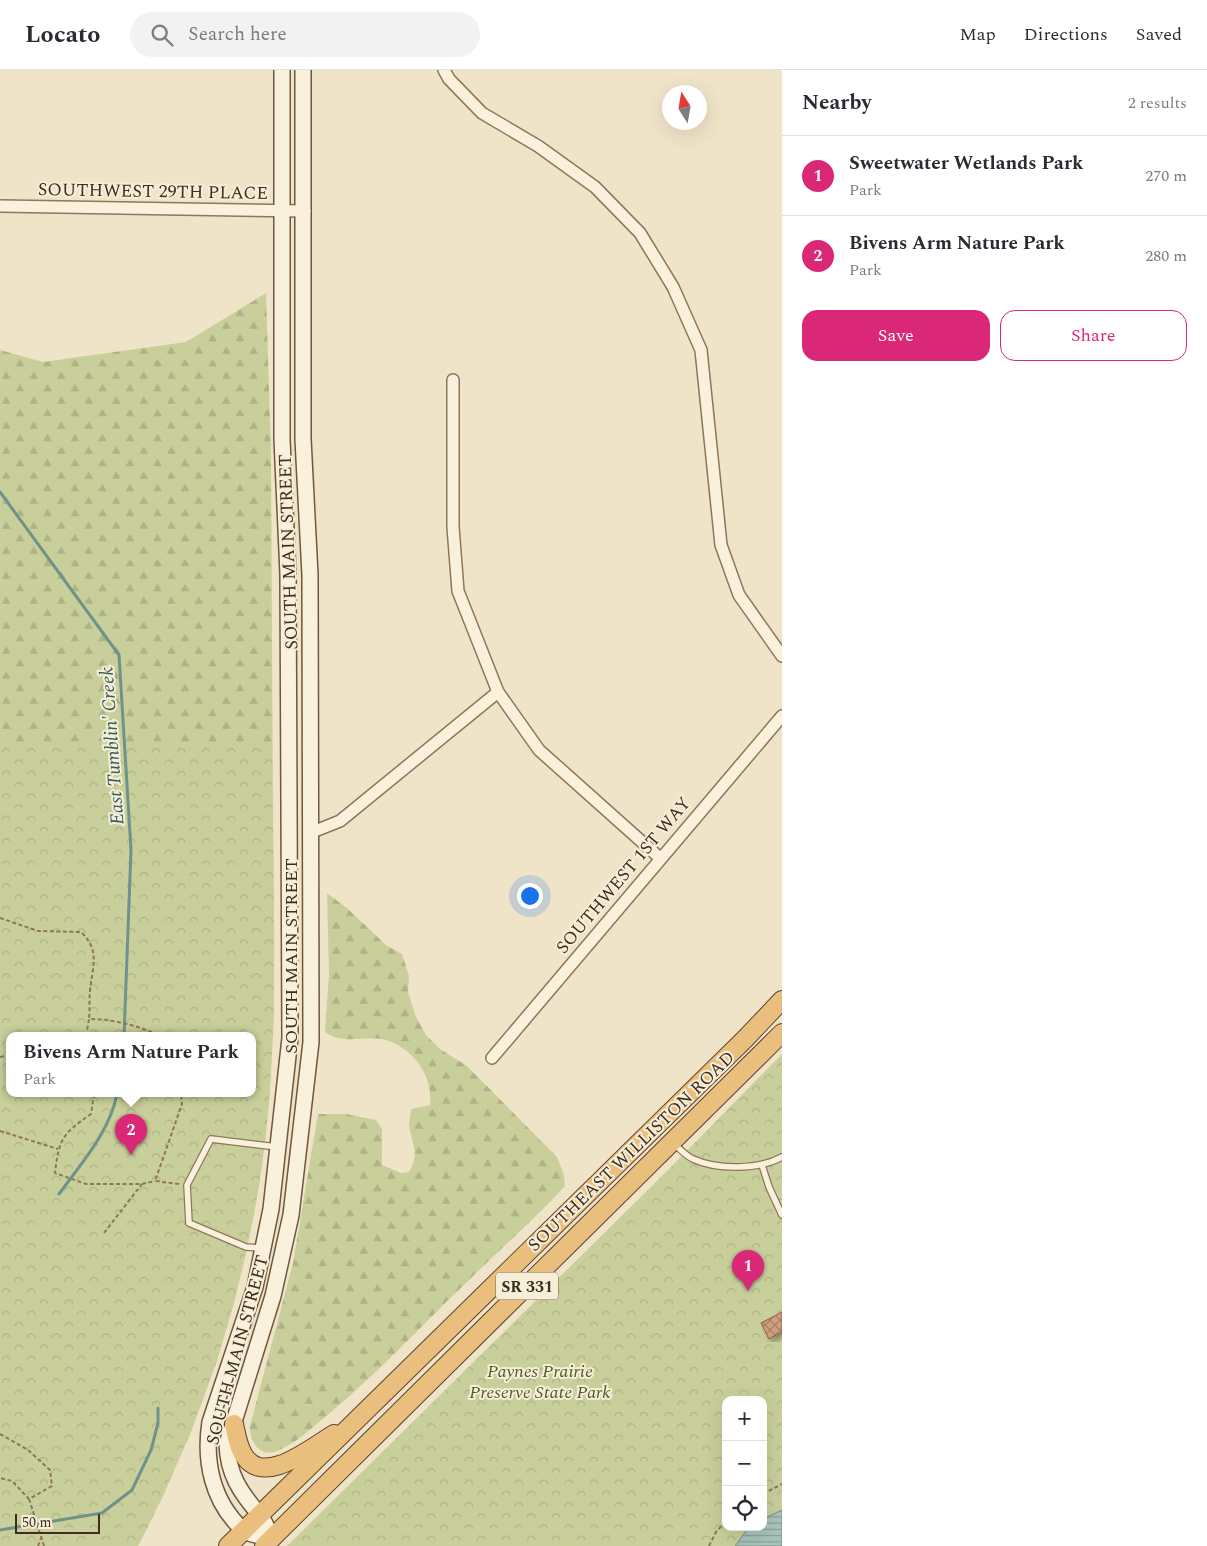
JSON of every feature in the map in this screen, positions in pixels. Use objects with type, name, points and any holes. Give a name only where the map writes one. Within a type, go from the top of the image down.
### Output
[{"type":"highway","name":"SOUTHEAST WILLISTON ROAD","points":[[243,1530],[360,1418],[782,1000]]},
{"type":"highway","name":"SOUTHEAST WILLISTON ROAD","points":[[268,1542],[782,1033]]},
{"type":"highway","points":[[655,1126],[673,1143]]},
{"type":"highway","points":[[234,1424],[242,1454],[259,1468],[271,1468],[287,1462],[360,1418]]},
{"type":"highway","name":"SR 331","points":[[228,1546],[243,1530]]},
{"type":"main road","name":"SOUTH MAIN STREET","points":[[243,1530],[221,1500],[213,1484],[206,1444],[210,1422],[256,1287],[271,1209],[290,1038],[288,574],[282,439],[282,70]]},
{"type":"main road","name":"SOUTH MAIN STREET","points":[[268,1542],[260,1515],[239,1490],[228,1461],[227,1444],[273,1296],[286,1238],[295,1186],[311,1042],[310,575],[303,439],[305,211],[303,70]]},
{"type":"main road","points":[[289,834],[310,833]]},
{"type":"main road","points":[[287,1076],[307,1076]]},
{"type":"main road","points":[[262,1248],[286,1238]]},
{"type":"main road","points":[[243,1530],[268,1542]]},
{"type":"street","points":[[444,70],[448,78],[482,113],[538,146],[595,187],[640,233],[673,287],[701,350],[720,545],[739,595],[782,656]]},
{"type":"street","name":"SOUTHWEST 29TH PLACE","points":[[0,206],[305,211]]},
{"type":"street","points":[[453,380],[453,527],[458,591],[498,692],[539,750],[660,858]]},
{"type":"street","points":[[310,833],[340,821],[498,692]]},
{"type":"street","name":"SOUTHWEST 1ST WAY","points":[[492,1058],[782,716]]},
{"type":"lane","points":[[262,1248],[246,1247],[189,1223],[187,1185],[211,1139],[279,1148]]},
{"type":"lane","points":[[673,1143],[691,1159],[702,1162],[745,1167],[762,1165],[782,1158]]},
{"type":"lane","points":[[762,1165],[769,1187],[782,1215]]},
{"type":"path","points":[[0,918],[38,931],[80,932],[90,941],[95,964],[90,990],[87,1032]]},
{"type":"path","points":[[89,1019],[105,1019],[152,1032]]},
{"type":"path","points":[[94,1097],[91,1114],[68,1130],[58,1148],[55,1173],[86,1184],[142,1184],[156,1181],[187,1185]]},
{"type":"path","points":[[156,1181],[182,1104],[181,1097]]},
{"type":"path","points":[[0,1131],[58,1148]]},
{"type":"path","points":[[104,1233],[142,1184]]},
{"type":"path","points":[[0,1434],[28,1450],[50,1470],[52,1486],[29,1499]]},
{"type":"path","points":[[0,1478],[12,1481],[29,1499],[44,1546]]},
{"type":"path","points":[[767,1492],[782,1484]]},
{"type":"path","points":[[709,1546],[716,1532],[722,1525]]},
{"type":"path","points":[[38,1546],[42,1536]]},
{"type":"green space","points":[[266,293],[271,451],[274,1015],[269,1103],[236,1296],[217,1361],[191,1432],[163,1496],[138,1546],[0,1546],[0,350],[43,362],[186,342]]},
{"type":"green space","points":[[0,744],[272,747],[274,969],[272,1058],[263,1160],[241,1274],[226,1330],[187,1440],[164,1494],[138,1546],[0,1546]]},
{"type":"green space","points":[[327,893],[348,909],[386,945],[402,954],[409,976],[408,992],[416,1017],[426,1035],[440,1049],[467,1066],[557,1157],[564,1175],[565,1186],[343,1402],[296,1441],[271,1453],[257,1447],[251,1437],[250,1426],[293,1263],[318,1114],[346,1114],[376,1120],[382,1129],[382,1165],[401,1173],[409,1172],[413,1165],[415,1154],[409,1125],[411,1109],[430,1105],[429,1085],[421,1067],[407,1051],[389,1041],[381,1039],[340,1038],[325,1032],[329,975]]},
{"type":"green space","name":"Paynes Prairie Preserve State Park","points":[[782,1054],[782,1546],[287,1546],[667,1171]]},
{"type":"water","points":[[782,1510],[782,1546],[735,1546],[746,1531],[767,1531],[767,1517]]},
{"type":"building","points":[[782,1312],[782,1332],[769,1339],[761,1323]]},
{"type":"waterway","name":"East Tumblin' Creek","points":[[0,492],[119,655],[131,850],[124,1032]]},
{"type":"waterway","name":"East Tumblin' Creek","points":[[59,1194],[94,1147],[108,1121],[116,1097]]},
{"type":"waterway","name":"East Tumblin' Creek","points":[[0,1530],[102,1513],[132,1490],[151,1450],[158,1423],[158,1408]]},
{"type":"place","name":"Bivens Arm Nature Park","points":[[131,1155]]},
{"type":"place","name":"Sweetwater Wetlands Park","points":[[748,1291]]}]
